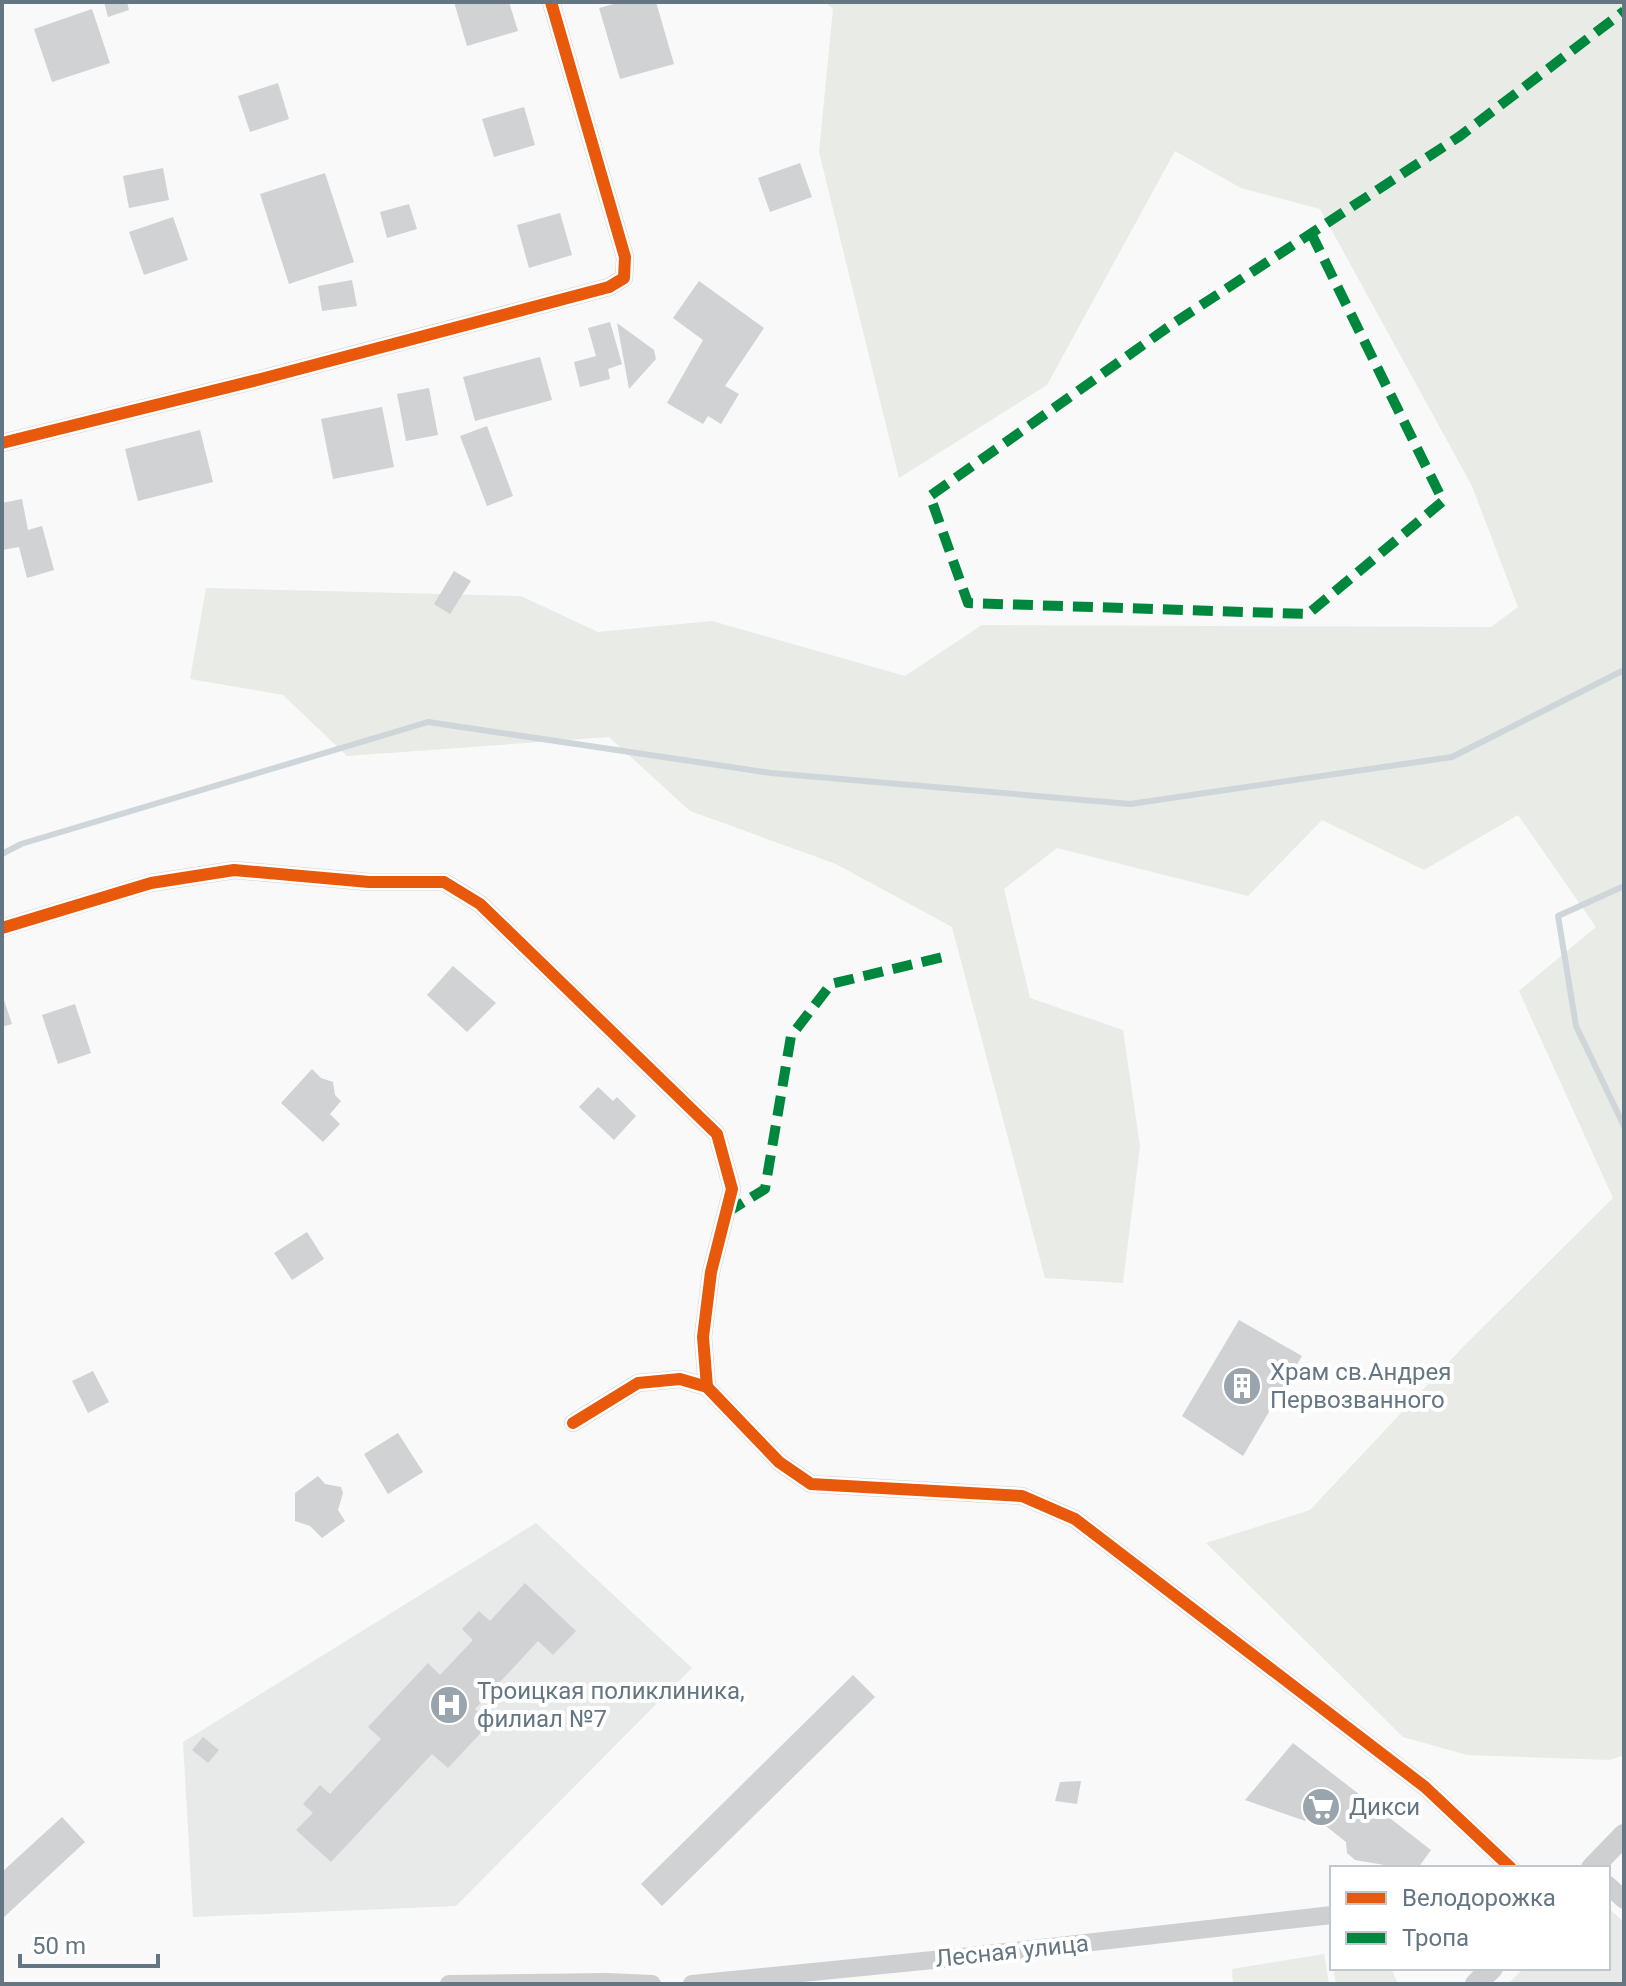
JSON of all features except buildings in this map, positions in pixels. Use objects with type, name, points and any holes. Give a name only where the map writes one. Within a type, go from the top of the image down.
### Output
[{"type":"street","points":[[2,443],[261,379],[609,287],[624,278],[625,257],[551,2]]},
{"type":"street","points":[[2,928],[151,883],[234,870],[369,882],[444,882],[480,904],[717,1134],[732,1189],[711,1272],[703,1337],[707,1387]]},
{"type":"street","points":[[573,1423],[638,1383],[680,1379],[707,1387],[779,1462],[811,1484],[1022,1496],[1075,1519],[1425,1787],[1509,1866]]},
{"type":"street","points":[[1594,1866],[1624,1835]]},
{"type":"street","name":"Лесная улица","points":[[692,1984],[1330,1915]]},
{"type":"street","points":[[449,1984],[652,1984]]},
{"type":"shaded area","points":[[825,2],[1624,2],[1624,1755],[1610,1760],[1467,1755],[1403,1737],[1206,1543],[1310,1510],[1463,1347],[1613,1198],[1519,991],[1596,927],[1518,815],[1424,870],[1322,820],[1248,896],[1057,848],[1004,889],[1030,998],[1123,1030],[1140,1146],[1123,1283],[1045,1278],[952,927],[836,864],[690,811],[609,737],[347,756],[283,695],[190,679],[206,588],[521,596],[598,632],[712,621],[905,676],[982,625],[1491,627],[1518,607],[1472,486],[1320,209],[1241,188],[1175,151],[1047,385],[899,478],[819,152],[833,9]]},
{"type":"shaded area","name":"Троицкая поликлиника, филиал №7","points":[[536,1523],[692,1668],[456,1906],[193,1917],[183,1742]]},
{"type":"shaded area","points":[[1610,1910],[1624,1922],[1624,1984],[1508,1984],[1522,1970],[1610,1970]]},
{"type":"shaded area","points":[[1324,1954],[1329,1984],[1233,1984],[1232,1969]]},
{"type":"shaded area","points":[[1333,1970],[1392,1970],[1398,1984],[1336,1984]]},
{"type":"waterway","points":[[2,854],[21,844],[428,722],[771,773],[1130,804],[1452,757],[1624,670]]},
{"type":"waterway","points":[[1624,886],[1558,916],[1576,1026],[1624,1126]]},
{"type":"marked path","points":[[1311,233],[1443,501],[1308,614],[968,603],[930,496],[1174,323],[1460,136],[1624,11]]},
{"type":"marked path","points":[[726,1213],[765,1189],[791,1036],[831,984],[943,957]]},
{"type":"cycle path","points":[[2,443],[261,379],[609,287],[624,278],[625,257],[551,2]]},
{"type":"cycle path","points":[[2,928],[151,883],[234,870],[369,882],[444,882],[480,904],[717,1134],[732,1189],[711,1272],[703,1337],[707,1387]]},
{"type":"cycle path","points":[[573,1423],[638,1383],[680,1379],[707,1387],[779,1462],[811,1484],[1022,1496],[1075,1519],[1425,1787],[1509,1866]]},
{"type":"place","name":"Храм св.Андрея Первозванного","points":[[1242,1386]]},
{"type":"place","name":"Троицкая поликлиника, филиал №7","points":[[449,1705]]},
{"type":"place","name":"Дикси","points":[[1321,1807]]}]
